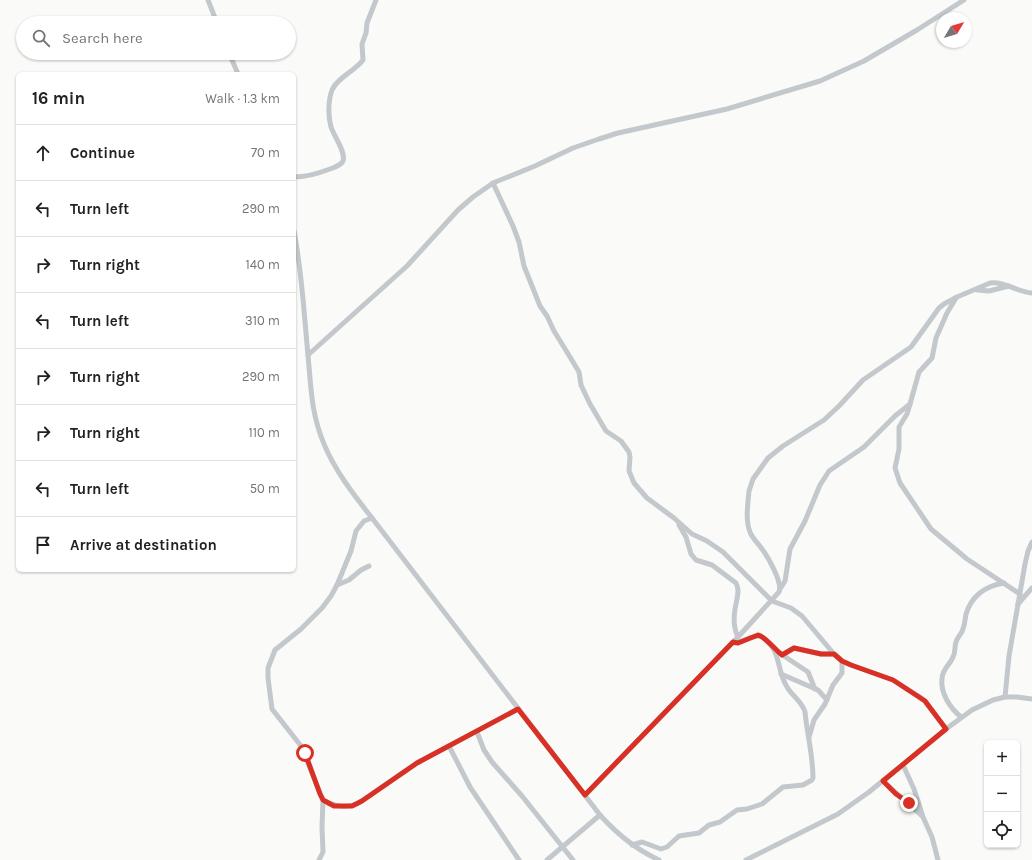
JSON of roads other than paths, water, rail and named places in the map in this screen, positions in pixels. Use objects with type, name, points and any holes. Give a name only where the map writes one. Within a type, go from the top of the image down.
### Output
[{"type":"street","points":[[208,0],[214,16]]},
{"type":"street","points":[[296,177],[307,177],[321,173],[341,163],[343,160],[342,151],[331,127],[329,106],[331,95],[336,84],[363,60],[362,44],[366,34],[367,22],[376,0]]},
{"type":"street","points":[[308,355],[346,319],[407,266],[458,210],[472,197],[493,183],[535,166],[573,148],[618,133],[727,109],[820,81],[864,61],[964,0]]},
{"type":"street","points":[[232,60],[237,72]]},
{"type":"street","points":[[493,183],[514,226],[524,266],[531,285],[554,331],[578,372],[581,385],[590,404],[606,431],[621,441],[629,452],[629,471],[634,483],[647,498],[674,518],[692,534],[707,541],[723,552],[772,601],[791,608],[802,616],[834,654],[842,661],[893,680],[920,697],[925,701],[946,729]]},
{"type":"street","points":[[296,245],[313,410],[323,442],[338,472],[600,815],[620,837],[659,860]]},
{"type":"street","points":[[780,589],[779,582],[770,562],[764,551],[752,536],[748,527],[749,491],[753,479],[764,463],[775,452],[824,420],[863,380],[912,347],[939,308],[957,297],[977,290],[990,283],[996,282],[1023,292],[1032,293]]},
{"type":"street","points":[[957,297],[947,312],[936,338],[931,361],[919,372],[907,414],[899,427],[899,449],[895,468],[900,483],[931,529],[967,559],[1020,594]]},
{"type":"street","points":[[585,795],[772,601],[785,581],[790,549],[805,521],[817,490],[827,475],[864,447],[895,416],[910,404]]},
{"type":"street","points":[[319,860],[323,852],[323,800],[301,746],[272,709],[268,668],[275,650],[301,629],[331,596],[351,552],[356,531],[364,522],[372,518]]},
{"type":"street","points":[[674,518],[684,532],[691,554],[696,560],[712,565],[736,583],[738,592],[734,622],[738,637]]},
{"type":"street","points":[[1005,697],[1009,656],[1026,558],[1032,542]]},
{"type":"street","points":[[337,585],[349,580],[360,570],[369,566]]},
{"type":"street","points":[[961,717],[950,706],[945,696],[942,683],[943,671],[953,658],[955,643],[963,629],[967,612],[974,599],[979,593],[989,586],[1004,583]]},
{"type":"street","points":[[1018,604],[1032,588]]},
{"type":"street","points":[[632,845],[642,842],[661,849],[668,847],[679,836],[699,833],[738,810],[748,810],[762,804],[783,787],[803,785],[810,782],[813,778],[809,740],[803,706],[791,694],[786,686],[781,674],[777,654],[761,636],[753,637],[738,643],[733,642]]},
{"type":"street","points":[[782,655],[794,648],[821,654],[834,654]]},
{"type":"street","points":[[774,650],[808,672],[815,689]]},
{"type":"street","points":[[809,740],[814,720],[827,700],[833,685],[842,673],[842,661]]},
{"type":"street","points":[[781,674],[815,689],[827,700]]},
{"type":"street","points":[[746,860],[838,814],[883,781],[961,717],[984,704],[1005,697],[1032,699]]},
{"type":"street","points":[[323,800],[334,806],[352,806],[362,801],[413,766],[518,709]]},
{"type":"street","points":[[477,732],[484,750],[492,762],[563,846],[573,860]]},
{"type":"street","points":[[449,746],[470,787],[519,860]]},
{"type":"street","points":[[903,765],[914,788],[923,817],[932,837],[938,860]]},
{"type":"street","points":[[883,781],[923,817]]},
{"type":"street","points":[[547,860],[600,815]]}]
